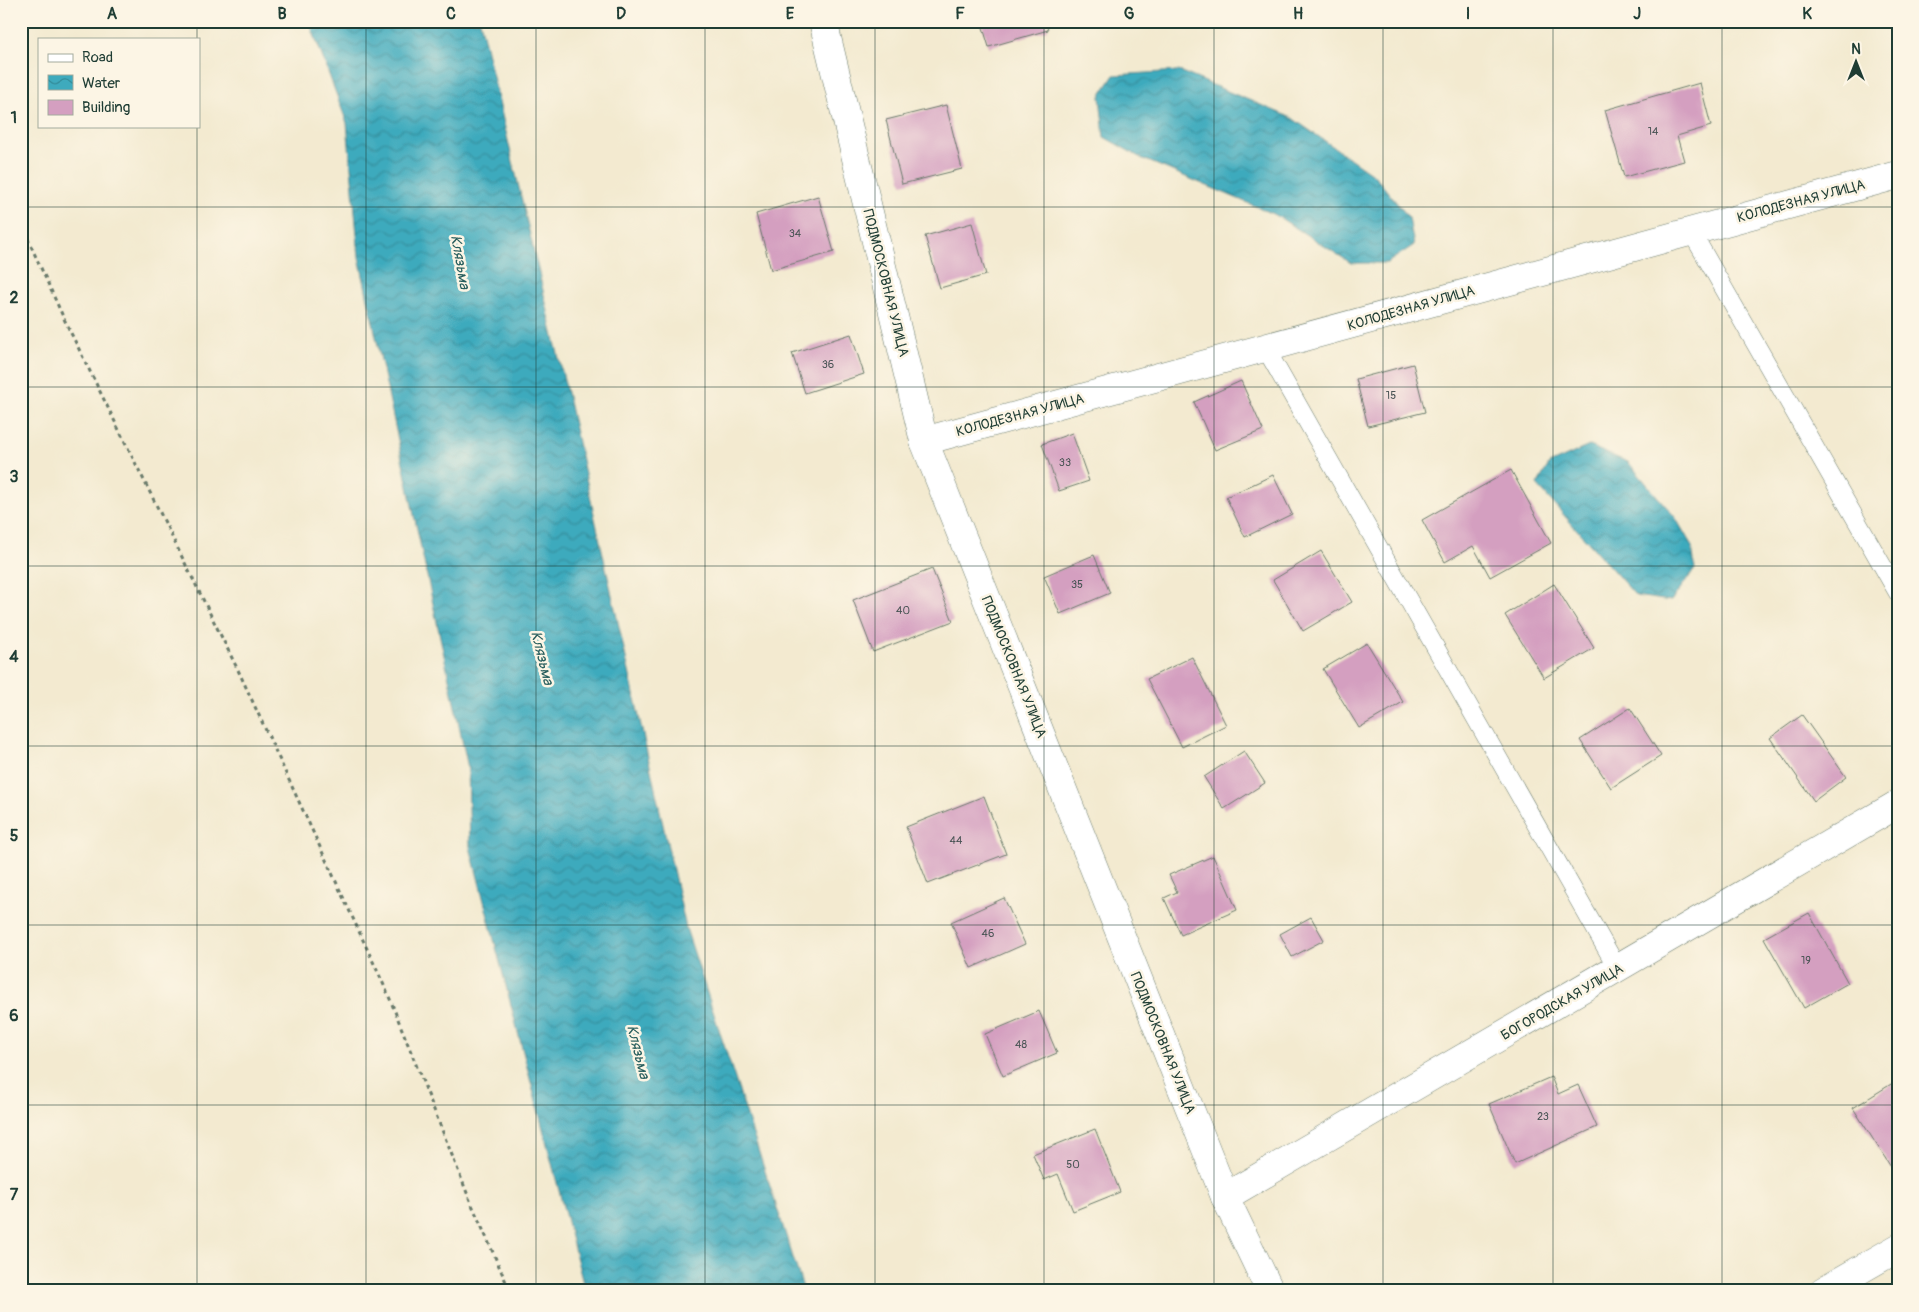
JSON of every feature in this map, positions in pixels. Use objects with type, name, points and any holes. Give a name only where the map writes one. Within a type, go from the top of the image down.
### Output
[{"type":"street","name":"ПОДМОСКОВНАЯ УЛИЦА","points":[[822,21],[924,441],[1224,1197],[1270,1291]]},
{"type":"street","name":"КОЛОДЕЗНАЯ УЛИЦА","points":[[924,441],[1898,175]]},
{"type":"street","name":"БОГОРОДСКАЯ УЛИЦА","points":[[1224,1197],[1898,804]]},
{"type":"street","points":[[1823,1291],[1898,1248]]},
{"type":"lane","points":[[1691,231],[1898,593]]},
{"type":"lane","points":[[1266,349],[1618,969]]},
{"type":"path","points":[[21,224],[70,330],[238,670],[388,994],[469,1198],[510,1291]]},
{"type":"water","name":"Клязьма","points":[[309,21],[480,21],[568,397],[686,928],[804,1291],[585,1291],[470,847],[468,768],[359,257],[347,123]]},
{"type":"water","points":[[1179,71],[1292,118],[1374,175],[1409,218],[1414,245],[1387,263],[1351,263],[1274,214],[1141,158],[1104,137],[1100,96],[1114,75]]},
{"type":"water","points":[[1589,446],[1628,462],[1675,517],[1692,546],[1695,569],[1671,601],[1636,596],[1537,485],[1549,464]]},
{"type":"building","points":[[981,21],[1046,21],[1048,30],[989,47]]},
{"type":"building","points":[[1700,83],[1711,126],[1677,136],[1684,161],[1624,177],[1605,110]]},
{"type":"building","points":[[946,105],[962,169],[902,184],[886,120]]},
{"type":"building","points":[[818,196],[834,252],[771,270],[756,214]]},
{"type":"building","points":[[972,223],[986,275],[940,288],[925,236]]},
{"type":"building","points":[[851,334],[864,374],[805,393],[792,353]]},
{"type":"building","points":[[1413,364],[1425,412],[1368,426],[1356,379]]},
{"type":"building","points":[[1241,381],[1263,430],[1215,450],[1194,402]]},
{"type":"building","points":[[1072,433],[1089,481],[1059,491],[1042,444]]},
{"type":"building","points":[[1511,470],[1551,543],[1490,577],[1473,546],[1445,562],[1422,520]]},
{"type":"building","points":[[1273,475],[1292,514],[1245,537],[1226,497]]},
{"type":"building","points":[[1321,551],[1352,602],[1303,631],[1273,580]]},
{"type":"building","points":[[1094,555],[1110,593],[1060,614],[1044,576]]},
{"type":"building","points":[[932,569],[953,621],[873,652],[853,600]]},
{"type":"building","points":[[1554,584],[1594,648],[1544,678],[1505,615]]},
{"type":"building","points":[[1367,643],[1403,702],[1359,728],[1323,669]]},
{"type":"building","points":[[1192,657],[1226,725],[1182,747],[1147,679]]},
{"type":"building","points":[[1630,708],[1661,756],[1611,788],[1580,740]]},
{"type":"building","points":[[1802,715],[1846,777],[1814,801],[1770,738]]},
{"type":"building","points":[[1244,751],[1265,783],[1224,809],[1204,777]]},
{"type":"building","points":[[984,796],[1006,854],[928,884],[906,827]]},
{"type":"building","points":[[1213,856],[1237,910],[1181,935],[1164,898],[1177,892],[1169,875]]},
{"type":"building","points":[[1004,898],[1025,944],[971,968],[951,922]]},
{"type":"building","points":[[1809,913],[1848,983],[1804,1008],[1764,938]]},
{"type":"building","points":[[1311,917],[1324,940],[1292,957],[1280,934]]},
{"type":"building","points":[[1039,1011],[1057,1053],[1003,1076],[985,1034]]},
{"type":"building","points":[[1551,1077],[1558,1094],[1578,1085],[1597,1127],[1515,1164],[1489,1104]]},
{"type":"building","points":[[1896,1081],[1898,1084],[1898,1178],[1853,1108]]},
{"type":"building","points":[[1095,1129],[1120,1192],[1073,1211],[1058,1174],[1044,1180],[1033,1154]]}]
